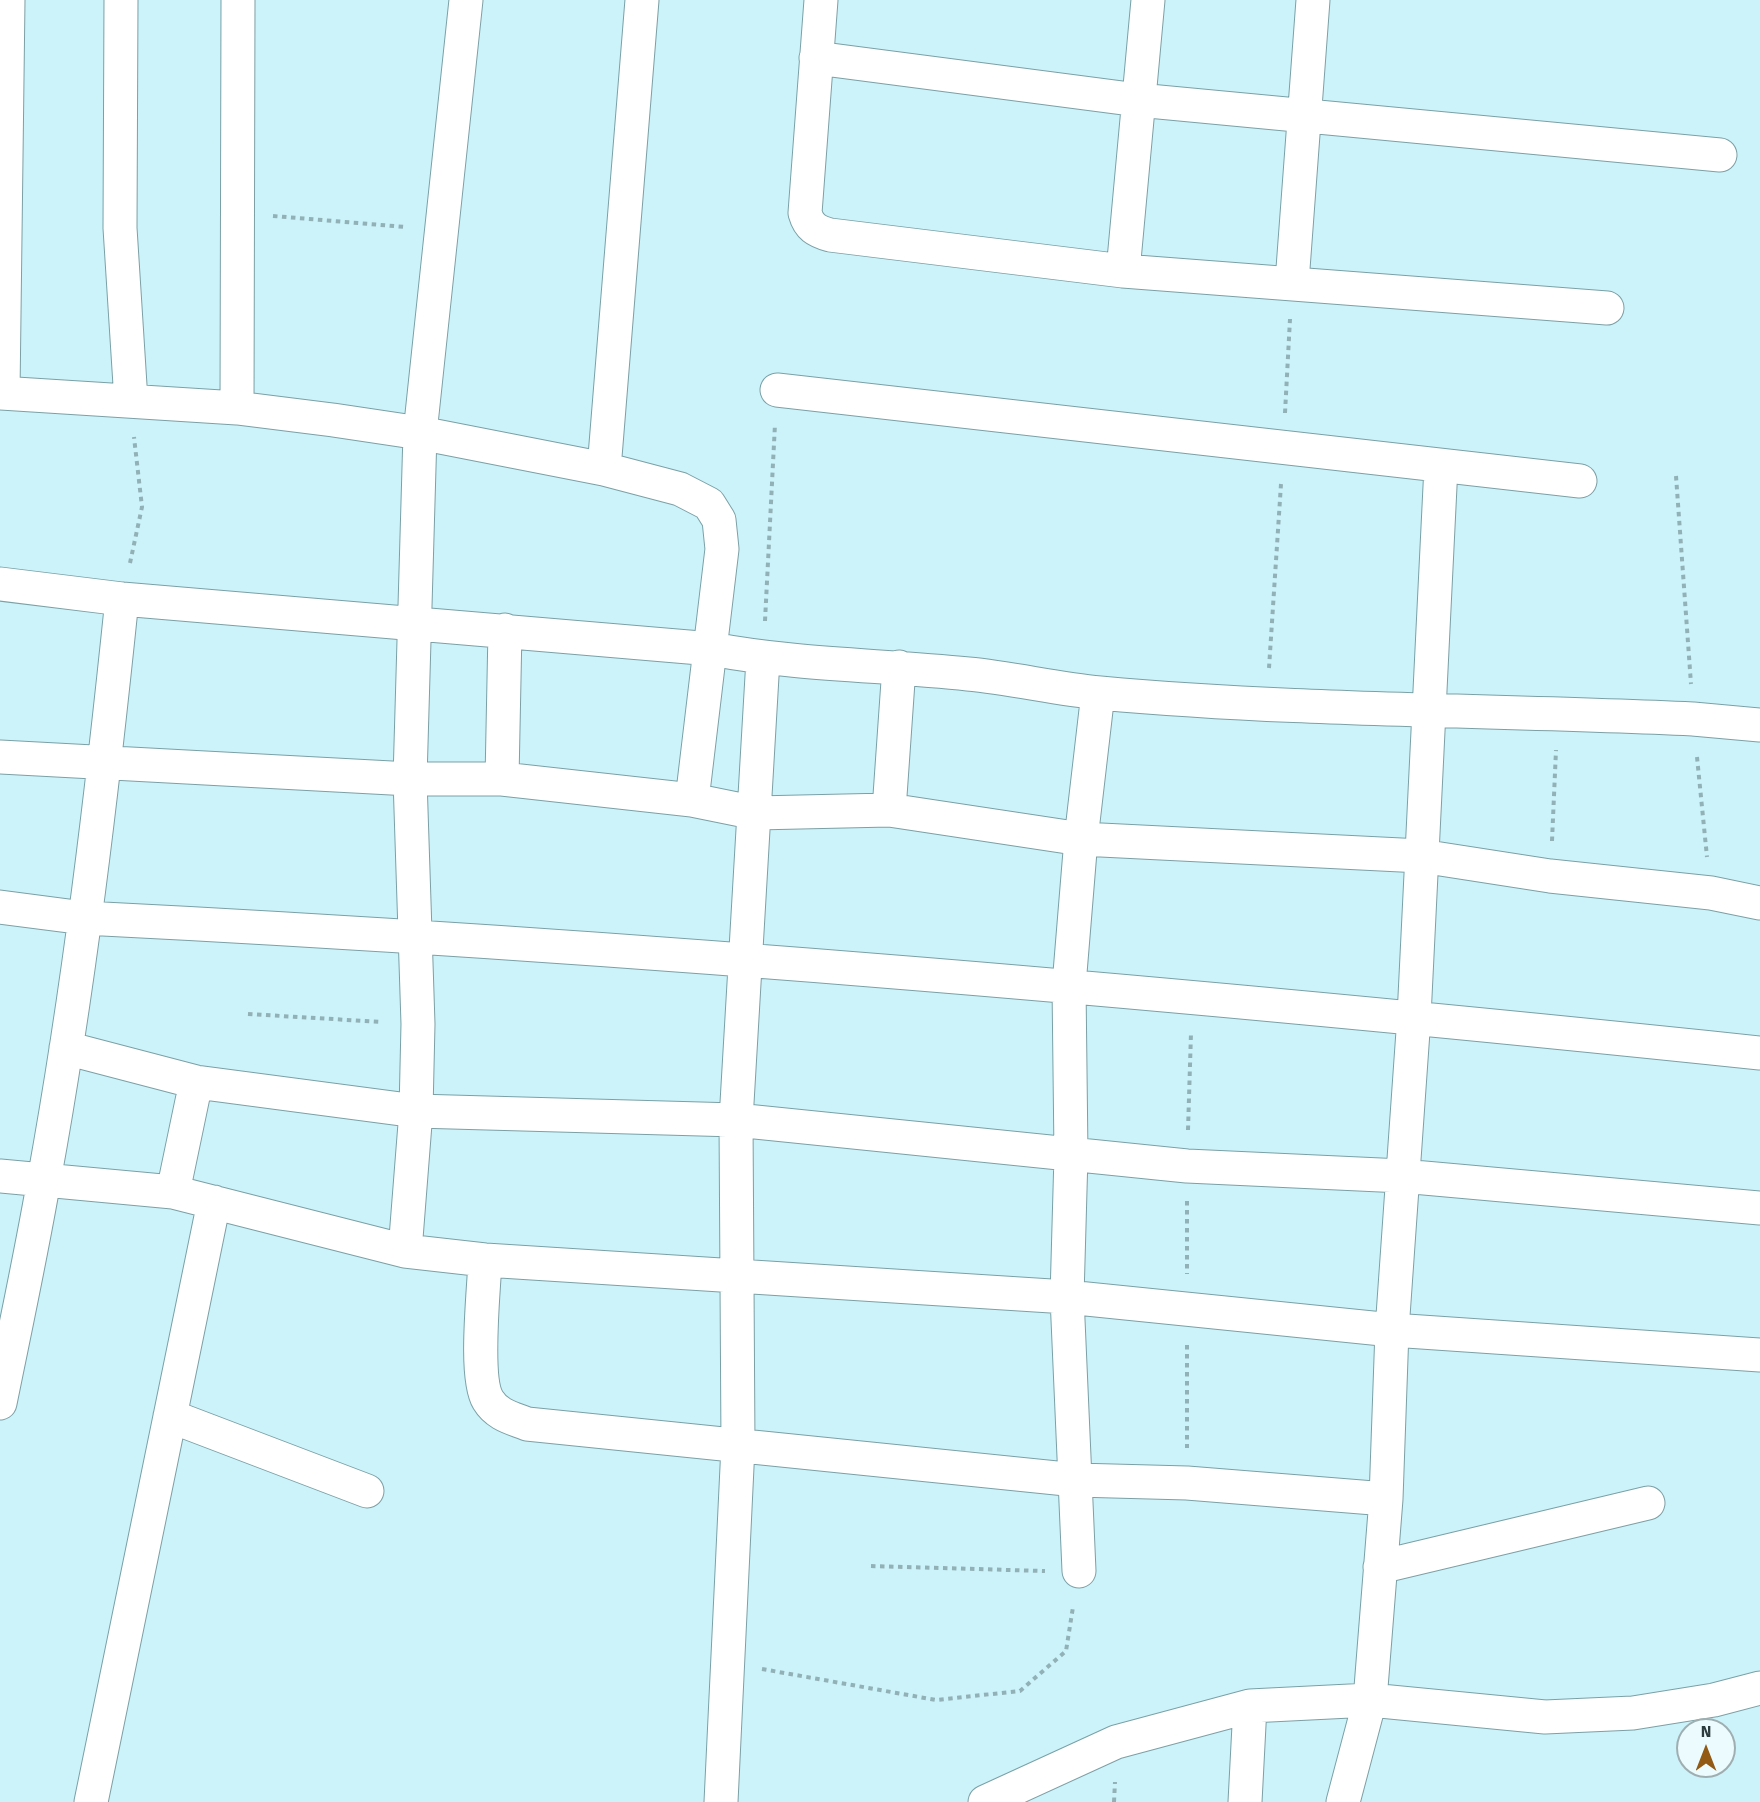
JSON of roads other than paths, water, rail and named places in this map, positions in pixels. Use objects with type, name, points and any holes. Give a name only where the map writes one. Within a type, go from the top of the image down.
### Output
[{"type":"street","points":[[8,0],[2,393],[237,408],[420,433],[604,469],[680,489],[709,504],[719,520],[722,549],[712,649],[692,800]]},
{"type":"street","points":[[122,0],[120,228],[131,401]]},
{"type":"street","points":[[237,408],[238,0]]},
{"type":"street","points":[[405,1251],[416,1111],[418,1024],[410,779],[420,433],[466,0]]},
{"type":"street","points":[[604,469],[642,0]]},
{"type":"street","points":[[821,0],[805,213],[808,223],[816,231],[830,235],[1123,271],[1292,282],[1607,308]]},
{"type":"street","points":[[1123,271],[1148,0]]},
{"type":"street","points":[[1292,282],[1313,0]]},
{"type":"street","points":[[816,58],[1138,100],[1720,155]]},
{"type":"street","points":[[777,390],[1580,481]]},
{"type":"street","points":[[1343,1802],[1370,1700],[1386,1499],[1392,1330],[1414,1017],[1441,466]]},
{"type":"street","points":[[0,584],[122,599],[712,649],[763,659],[899,667],[1003,677],[1098,693],[1267,703],[1693,719],[1760,725]]},
{"type":"street","points":[[0,1403],[44,1180],[66,1048],[105,762],[122,599]]},
{"type":"street","points":[[502,779],[505,630]]},
{"type":"street","points":[[721,1802],[738,1446],[736,1120],[756,813],[763,659]]},
{"type":"street","points":[[889,810],[899,667]]},
{"type":"street","points":[[1079,1571],[1067,1297],[1071,1155],[1069,985],[1081,839],[1098,693]]},
{"type":"street","points":[[0,757],[410,779],[502,779],[692,800],[756,813],[889,810],[1081,839],[1421,856],[1550,876],[1711,893],[1760,903]]},
{"type":"street","points":[[0,907],[84,918],[262,927],[415,939],[746,959],[1069,985],[1192,999],[1414,1017],[1760,1053]]},
{"type":"street","points":[[66,1048],[196,1082],[416,1111],[736,1120],[1187,1166],[1402,1176],[1760,1208]]},
{"type":"street","points":[[173,1192],[196,1082]]},
{"type":"street","points":[[0,1176],[173,1192],[405,1251],[485,1260],[1067,1297],[1392,1330],[1760,1355]]},
{"type":"street","points":[[91,1802],[214,1202]]},
{"type":"street","points":[[485,1260],[481,1374],[487,1399],[500,1414],[527,1424],[1076,1480],[1187,1483],[1386,1499]]},
{"type":"street","points":[[170,1416],[368,1491]]},
{"type":"street","points":[[1380,1567],[1648,1503]]},
{"type":"street","points":[[985,1802],[1116,1742],[1250,1706],[1370,1700],[1545,1717],[1632,1713],[1714,1700],[1760,1688]]},
{"type":"street","points":[[1250,1706],[1250,1800]]}]
